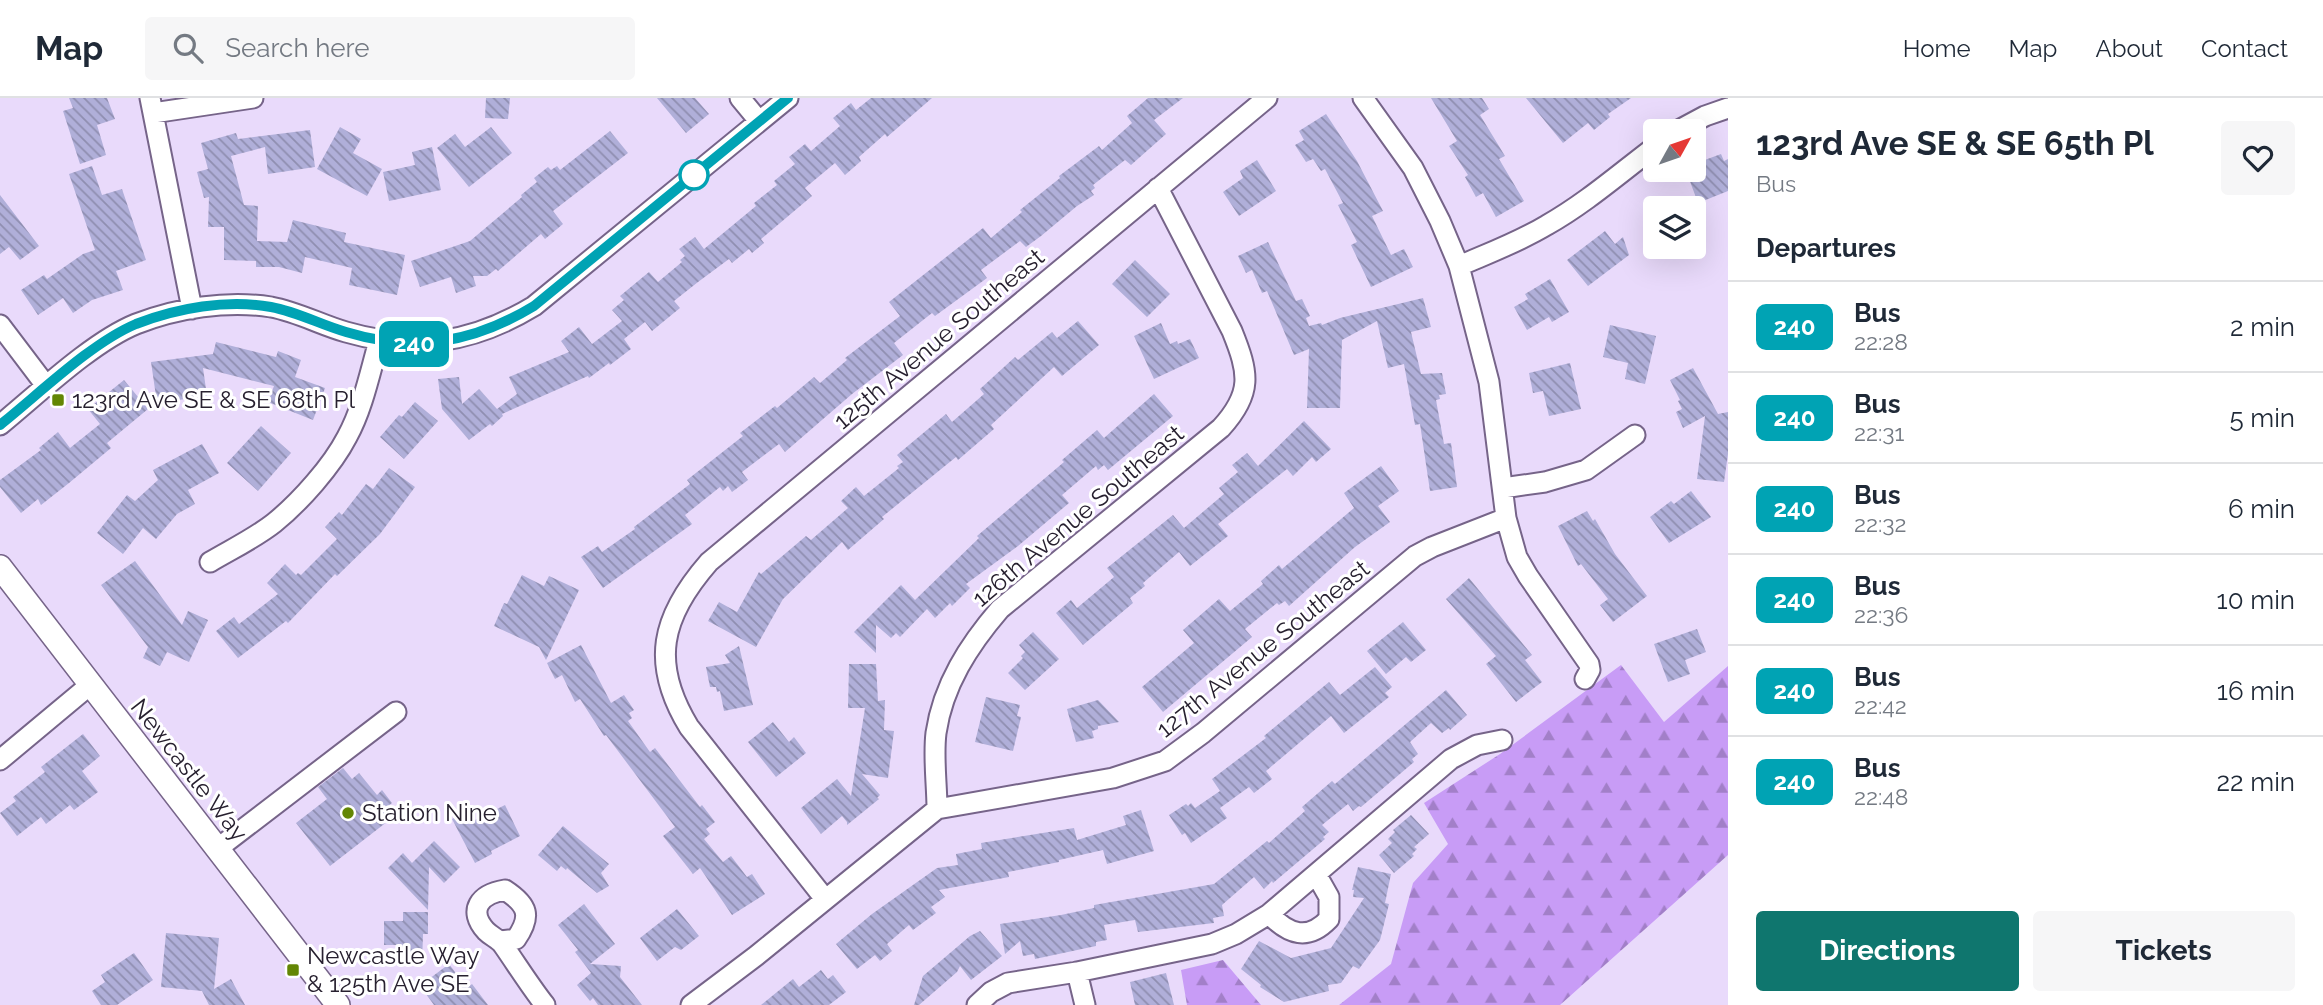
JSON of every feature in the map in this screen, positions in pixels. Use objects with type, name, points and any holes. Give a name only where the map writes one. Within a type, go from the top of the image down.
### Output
[{"type":"main road","name":"Newcastle Way","points":[[0,566],[338,1005]]},
{"type":"street","points":[[192,309],[151,106],[253,98]]},
{"type":"street","points":[[740,98],[760,121]]},
{"type":"street","points":[[0,425],[102,343],[134,325],[192,309],[235,304],[270,307],[379,341],[423,344],[458,339],[509,322],[534,306],[788,98]]},
{"type":"street","name":"125th Avenue Southeast","points":[[825,899],[689,727],[677,708],[668,685],[666,666],[667,637],[678,603],[709,562],[1267,98]]},
{"type":"street","points":[[1363,98],[1413,169],[1440,221],[1459,266],[1489,382],[1506,518],[1517,557],[1589,664],[1590,670],[1584,679]]},
{"type":"street","points":[[1704,119],[1728,108]]},
{"type":"street","points":[[1459,266],[1520,241],[1549,225],[1643,155]]},
{"type":"street","name":"126th Avenue Southeast","points":[[937,809],[936,734],[948,688],[962,659],[983,628],[1000,609],[1221,428],[1234,414],[1245,390],[1242,355],[1232,331],[1158,188]]},
{"type":"street","points":[[0,325],[47,387]]},
{"type":"street","points":[[210,562],[275,522],[295,504],[332,460],[352,427],[379,341]]},
{"type":"street","points":[[1503,488],[1545,482],[1586,470],[1634,435]]},
{"type":"street","name":"127th Avenue Southeast","points":[[691,1005],[756,956],[937,809],[1113,778],[1165,761],[1203,733],[1415,556],[1506,518]]},
{"type":"street","points":[[0,760],[90,685]]},
{"type":"street","points":[[217,849],[396,712]]},
{"type":"street","points":[[977,1005],[991,992],[1008,983],[1077,972],[1212,944],[1252,926],[1451,759],[1476,745],[1502,740]]},
{"type":"street","points":[[1269,914],[1281,927],[1296,933],[1321,927],[1329,919],[1329,897],[1316,874]]},
{"type":"street","points":[[501,941],[545,1005]]},
{"type":"street","points":[[1077,972],[1085,1005]]},
{"type":"green space","points":[[1621,665],[1664,722],[1728,666],[1728,855],[1560,1005],[1339,1005],[1391,964],[1413,883],[1448,844],[1424,803],[1500,754]]},
{"type":"green space","points":[[1223,960],[1261,1005],[1187,1005],[1181,970]]},
{"type":"building","points":[[69,98],[107,98],[115,119],[97,125],[106,155],[80,164],[63,111],[73,108]]},
{"type":"building","points":[[486,98],[510,98],[508,119],[485,118]]},
{"type":"building","points":[[657,98],[695,98],[709,114],[686,133]]},
{"type":"building","points":[[871,98],[932,98],[859,157],[861,161],[845,175],[835,163],[805,188],[812,196],[761,239],[764,243],[752,253],[749,249],[732,263],[729,259],[698,282],[674,301],[680,308],[652,331],[645,322],[624,339],[631,349],[610,365],[609,363],[589,378],[588,376],[502,414],[492,426],[490,424],[469,440],[442,409],[438,379],[459,377],[462,404],[479,389],[497,409],[517,394],[509,377],[569,352],[561,341],[579,327],[592,344],[622,321],[612,310],[624,300],[620,296],[649,272],[658,282],[682,262],[680,260],[685,256],[679,249],[695,237],[704,249],[777,185],[774,181],[795,164],[789,157],[805,144],[811,151],[840,126],[833,118],[851,103],[856,110]]},
{"type":"building","points":[[1148,98],[1183,98],[1154,120],[1166,134],[1131,165],[1125,160],[1093,185],[1095,188],[1091,191],[1094,195],[1041,236],[1026,247],[1020,241],[981,270],[987,278],[935,316],[932,313],[894,343],[903,355],[852,394],[785,452],[779,444],[742,472],[748,480],[732,492],[728,486],[723,491],[720,487],[685,515],[692,524],[603,588],[581,557],[598,546],[602,552],[635,529],[634,527],[690,484],[687,480],[743,436],[740,433],[775,406],[777,408],[814,377],[820,383],[847,360],[845,358],[900,316],[889,302],[983,228],[991,238],[1060,178],[1059,176],[1099,146],[1102,150],[1132,123],[1127,116]]},
{"type":"building","points":[[1431,98],[1482,98],[1489,109],[1480,115],[1505,156],[1499,159],[1524,201],[1496,217],[1483,193],[1476,197],[1465,177],[1468,175],[1449,146],[1457,141]]},
{"type":"building","points":[[1526,98],[1631,98],[1608,114],[1610,117],[1594,130],[1588,123],[1563,143]]},
{"type":"building","points":[[1326,114],[1357,161],[1383,211],[1372,216],[1391,255],[1404,249],[1413,267],[1371,287],[1351,245],[1357,242],[1338,205],[1343,203],[1325,169],[1321,171],[1313,159],[1306,162],[1295,145],[1304,140],[1299,131]]},
{"type":"building","points":[[340,127],[361,139],[353,153],[382,169],[367,196],[317,169]]},
{"type":"building","points":[[491,127],[512,153],[469,187],[437,148],[455,134],[465,147]]},
{"type":"building","points":[[310,130],[315,167],[268,174],[265,147],[231,156],[244,205],[258,206],[257,241],[287,242],[293,220],[346,233],[344,242],[405,255],[397,295],[349,285],[352,268],[305,257],[302,273],[279,267],[256,267],[256,261],[224,260],[224,227],[208,227],[209,197],[204,198],[197,172],[208,169],[201,143],[236,133],[238,139]]},
{"type":"building","points":[[610,131],[628,153],[553,211],[563,224],[545,239],[541,234],[498,271],[496,269],[487,276],[473,276],[476,286],[456,293],[451,277],[420,287],[411,261],[470,241],[522,197],[521,195],[537,182],[534,178],[548,167],[551,170],[557,166],[560,170]]},
{"type":"building","points":[[432,147],[441,190],[389,201],[383,172],[415,165],[412,152]]},
{"type":"building","points":[[1721,154],[1724,161],[1728,159],[1728,191],[1706,200],[1706,196],[1695,196],[1690,182],[1706,182],[1706,160]]},
{"type":"building","points":[[1257,160],[1276,191],[1239,216],[1223,192],[1243,178],[1240,171]]},
{"type":"building","points":[[92,166],[102,195],[122,189],[146,260],[116,271],[123,290],[92,300],[73,313],[63,298],[38,315],[21,290],[44,275],[47,279],[83,254],[95,250],[69,174]]},
{"type":"building","points":[[0,195],[39,246],[20,260],[9,247],[0,254]]},
{"type":"building","points":[[1605,231],[1615,244],[1623,237],[1629,255],[1588,286],[1567,260]]},
{"type":"building","points":[[1268,242],[1296,301],[1302,299],[1310,316],[1306,318],[1309,326],[1322,325],[1340,318],[1423,298],[1431,327],[1411,332],[1421,374],[1442,373],[1446,394],[1439,395],[1440,399],[1436,400],[1444,444],[1451,443],[1457,487],[1430,491],[1420,424],[1415,425],[1404,364],[1388,368],[1377,321],[1342,340],[1340,408],[1307,408],[1309,349],[1294,355],[1267,291],[1262,293],[1252,270],[1246,273],[1238,256]]},
{"type":"building","points":[[1135,260],[1170,294],[1147,317],[1112,284]]},
{"type":"building","points":[[1550,279],[1569,312],[1552,322],[1549,317],[1527,330],[1514,307],[1528,299],[1525,294]]},
{"type":"building","points":[[1078,321],[1099,345],[1062,376],[1054,367],[991,425],[994,429],[958,460],[956,457],[882,517],[884,519],[848,550],[842,542],[783,599],[756,647],[708,621],[719,602],[737,612],[759,572],[761,574],[806,536],[811,540],[848,508],[841,501],[856,487],[864,496],[899,468],[897,466],[903,462],[897,455],[946,414],[952,422],[984,394],[980,389],[1015,357],[1018,360],[1052,332],[1057,338]]},
{"type":"building","points":[[1161,323],[1170,344],[1190,339],[1199,358],[1154,379],[1134,336]]},
{"type":"building","points":[[1610,325],[1656,336],[1645,384],[1625,379],[1628,363],[1603,357]]},
{"type":"building","points":[[216,342],[276,357],[278,351],[301,360],[295,377],[325,388],[313,420],[268,402],[274,386],[203,368],[207,396],[157,403],[151,362],[213,354]]},
{"type":"building","points":[[1570,363],[1581,409],[1549,416],[1543,391],[1533,393],[1529,373]]},
{"type":"building","points":[[1693,368],[1718,414],[1728,412],[1728,454],[1724,482],[1697,479],[1705,416],[1683,428],[1676,412],[1682,409],[1670,380]]},
{"type":"building","points":[[124,380],[148,409],[107,443],[111,448],[69,483],[41,505],[38,499],[21,513],[0,487],[0,480],[41,450],[39,448],[58,432],[70,448],[100,424],[88,409]]},
{"type":"building","points":[[1154,394],[1173,416],[1108,470],[1104,465],[1098,470],[1096,466],[1062,495],[1069,503],[1018,546],[966,584],[970,588],[952,606],[950,603],[935,618],[927,609],[900,637],[896,633],[891,638],[876,625],[876,653],[854,632],[901,585],[915,600],[979,538],[977,536],[1064,462],[1062,460],[1097,430],[1104,438]]},
{"type":"building","points":[[415,402],[438,421],[404,459],[380,437],[399,415],[402,417]]},
{"type":"building","points":[[1304,421],[1331,449],[1316,462],[1312,457],[1293,476],[1287,469],[1218,524],[1228,536],[1190,566],[1179,552],[1143,583],[1145,586],[1130,598],[1133,603],[1083,645],[1056,613],[1071,600],[1077,608],[1114,577],[1107,568],[1173,515],[1184,528],[1224,494],[1219,488],[1238,472],[1232,465],[1247,453],[1258,466]]},
{"type":"building","points":[[261,426],[291,453],[258,491],[227,463]]},
{"type":"building","points":[[202,444],[219,473],[188,490],[195,504],[177,514],[156,539],[143,528],[123,554],[97,533],[127,495],[135,501],[158,480],[153,470]]},
{"type":"building","points":[[1381,466],[1399,491],[1378,506],[1390,522],[1355,547],[1289,606],[1285,601],[1279,605],[1277,603],[1245,629],[1252,637],[1163,712],[1142,687],[1194,643],[1183,630],[1219,599],[1230,611],[1263,584],[1261,581],[1279,565],[1282,569],[1354,508],[1344,493]]},
{"type":"building","points":[[389,468],[415,487],[380,534],[337,576],[335,574],[288,623],[286,621],[238,658],[216,631],[234,617],[239,624],[278,594],[267,583],[285,564],[296,575],[301,575],[337,539],[325,527],[339,512],[342,515],[366,484],[373,489]]},
{"type":"building","points":[[1691,491],[1711,517],[1669,543],[1650,517],[1671,501],[1674,504]]},
{"type":"building","points":[[1587,511],[1647,596],[1613,622],[1600,605],[1608,599],[1581,564],[1578,566],[1558,526]]},
{"type":"building","points":[[135,561],[182,625],[188,611],[208,620],[189,662],[167,652],[160,666],[143,658],[148,647],[101,585]]},
{"type":"building","points":[[522,575],[544,586],[549,576],[579,590],[546,660],[539,647],[494,626],[504,603],[507,604]]},
{"type":"building","points":[[1469,578],[1532,655],[1525,660],[1542,682],[1516,702],[1486,664],[1496,656],[1446,599]]},
{"type":"building","points":[[1403,622],[1426,650],[1411,662],[1406,657],[1386,674],[1367,651]]},
{"type":"building","points":[[1697,629],[1706,652],[1685,660],[1690,674],[1668,682],[1654,644]]},
{"type":"building","points":[[1033,632],[1059,659],[1025,690],[1008,673],[1023,658],[1021,656],[1025,652],[1019,645]]},
{"type":"building","points":[[581,645],[611,703],[624,695],[634,710],[629,713],[632,718],[628,721],[650,752],[655,748],[700,807],[702,805],[715,822],[706,829],[710,834],[704,839],[723,862],[731,856],[747,877],[752,874],[765,894],[732,915],[700,868],[693,874],[663,836],[675,827],[606,735],[604,736],[580,699],[575,702],[562,675],[555,679],[547,663]]},
{"type":"building","points":[[739,646],[753,705],[724,711],[720,691],[717,692],[716,687],[710,687],[706,667],[730,663],[725,655]]},
{"type":"building","points":[[849,664],[876,664],[878,701],[885,700],[884,730],[894,731],[888,778],[862,774],[880,795],[877,798],[879,799],[847,825],[842,816],[821,834],[801,808],[837,779],[851,796],[865,708],[848,708]]},
{"type":"building","points":[[1375,667],[1392,687],[1385,693],[1389,697],[1344,733],[1331,716],[1266,771],[1272,779],[1254,793],[1249,787],[1220,808],[1227,818],[1191,843],[1185,833],[1182,835],[1169,815],[1186,804],[1188,806],[1191,803],[1195,808],[1220,791],[1212,779],[1266,738],[1264,736],[1329,682],[1340,695]]},
{"type":"building","points":[[1446,690],[1467,715],[1450,730],[1449,728],[1442,733],[1431,723],[1410,742],[1418,754],[1412,759],[1414,762],[1361,807],[1353,811],[1348,804],[1322,825],[1329,832],[1323,837],[1325,839],[1273,883],[1272,881],[1264,889],[1254,877],[1222,905],[1224,916],[1213,918],[1214,923],[1138,932],[1135,920],[1104,925],[1107,940],[1096,942],[1096,946],[1035,959],[1034,954],[1023,956],[1020,941],[1005,954],[1000,924],[1061,915],[1094,908],[1094,905],[1214,884],[1267,841],[1269,843],[1305,811],[1302,807],[1332,781],[1335,784]]},
{"type":"building","points":[[986,697],[1020,705],[1017,716],[1021,717],[1013,751],[975,742]]},
{"type":"building","points":[[1098,700],[1119,722],[1098,726],[1098,729],[1092,731],[1094,738],[1076,742],[1067,709]]},
{"type":"building","points":[[773,722],[789,742],[794,737],[806,753],[776,777],[748,742]]},
{"type":"building","points":[[83,734],[100,756],[82,771],[98,792],[74,810],[70,805],[46,824],[41,817],[17,836],[0,813],[16,801],[13,797],[45,772],[41,767]]},
{"type":"building","name":"Station Nine","points":[[343,768],[352,779],[359,773],[377,795],[382,790],[392,803],[384,809],[392,818],[330,866],[296,823],[327,799],[318,787]]},
{"type":"building","points":[[505,805],[520,836],[475,863],[452,819],[467,811],[473,821]]},
{"type":"building","points":[[1141,810],[1154,851],[1107,864],[1103,850],[1008,872],[1009,877],[939,890],[945,897],[931,907],[936,913],[913,930],[909,925],[887,944],[892,951],[880,961],[875,955],[857,969],[836,944],[872,914],[937,868],[958,865],[956,854],[982,849],[981,843],[1074,828],[1077,840],[1126,825],[1123,816]]},
{"type":"building","points":[[1411,815],[1429,834],[1414,847],[1417,849],[1412,854],[1414,856],[1394,873],[1379,855],[1392,843],[1388,839],[1395,832],[1393,830]]},
{"type":"building","points":[[563,826],[609,864],[601,873],[609,886],[597,893],[567,868],[566,870],[561,866],[557,871],[538,855]]},
{"type":"building","points":[[434,841],[460,867],[444,883],[429,867],[428,910],[388,868],[403,853],[412,863]]},
{"type":"building","points":[[1358,867],[1391,874],[1385,903],[1389,904],[1380,940],[1359,969],[1353,966],[1341,983],[1328,985],[1329,991],[1284,1002],[1260,987],[1261,985],[1241,969],[1259,941],[1291,958],[1331,948],[1364,898],[1353,897],[1352,890]]},
{"type":"building","points":[[584,904],[615,944],[590,964],[621,966],[620,977],[642,1005],[598,1005],[593,998],[590,1001],[577,985],[591,973],[575,952],[578,950],[558,925]]},
{"type":"building","points":[[677,909],[699,936],[681,950],[675,947],[657,961],[640,938]]},
{"type":"building","points":[[403,912],[428,912],[428,934],[423,934],[422,965],[396,965],[397,945],[384,945],[384,921],[403,921]]},
{"type":"building","points":[[980,931],[1002,956],[971,980],[960,966],[957,972],[919,1005],[914,1005],[923,976],[970,936]]},
{"type":"building","points":[[166,933],[219,938],[214,989],[231,979],[245,1005],[209,1005],[202,991],[161,987]]},
{"type":"building","points":[[134,953],[153,980],[117,1005],[101,1005],[92,991],[105,982],[101,975]]},
{"type":"building","points":[[449,964],[467,988],[472,984],[488,1005],[434,1005],[426,994],[435,987],[429,979]]},
{"type":"building","points":[[821,970],[828,979],[833,975],[846,992],[829,1005],[761,1005],[793,979],[799,987]]},
{"type":"building","points":[[1166,973],[1174,1005],[1135,1005],[1130,982]]},
{"type":"bus line","name":"240","points":[[0,425],[102,343],[134,325],[192,309],[235,304],[270,307],[379,341],[423,344],[458,339],[509,322],[534,306],[788,98]]},
{"type":"place","name":"123rd Ave SE & SE 68th Pl","points":[[58,400]]},
{"type":"place","name":"Station Nine","points":[[348,813]]},
{"type":"place","name":"Newcastle Way & 125th Ave SE","points":[[293,970]]}]
